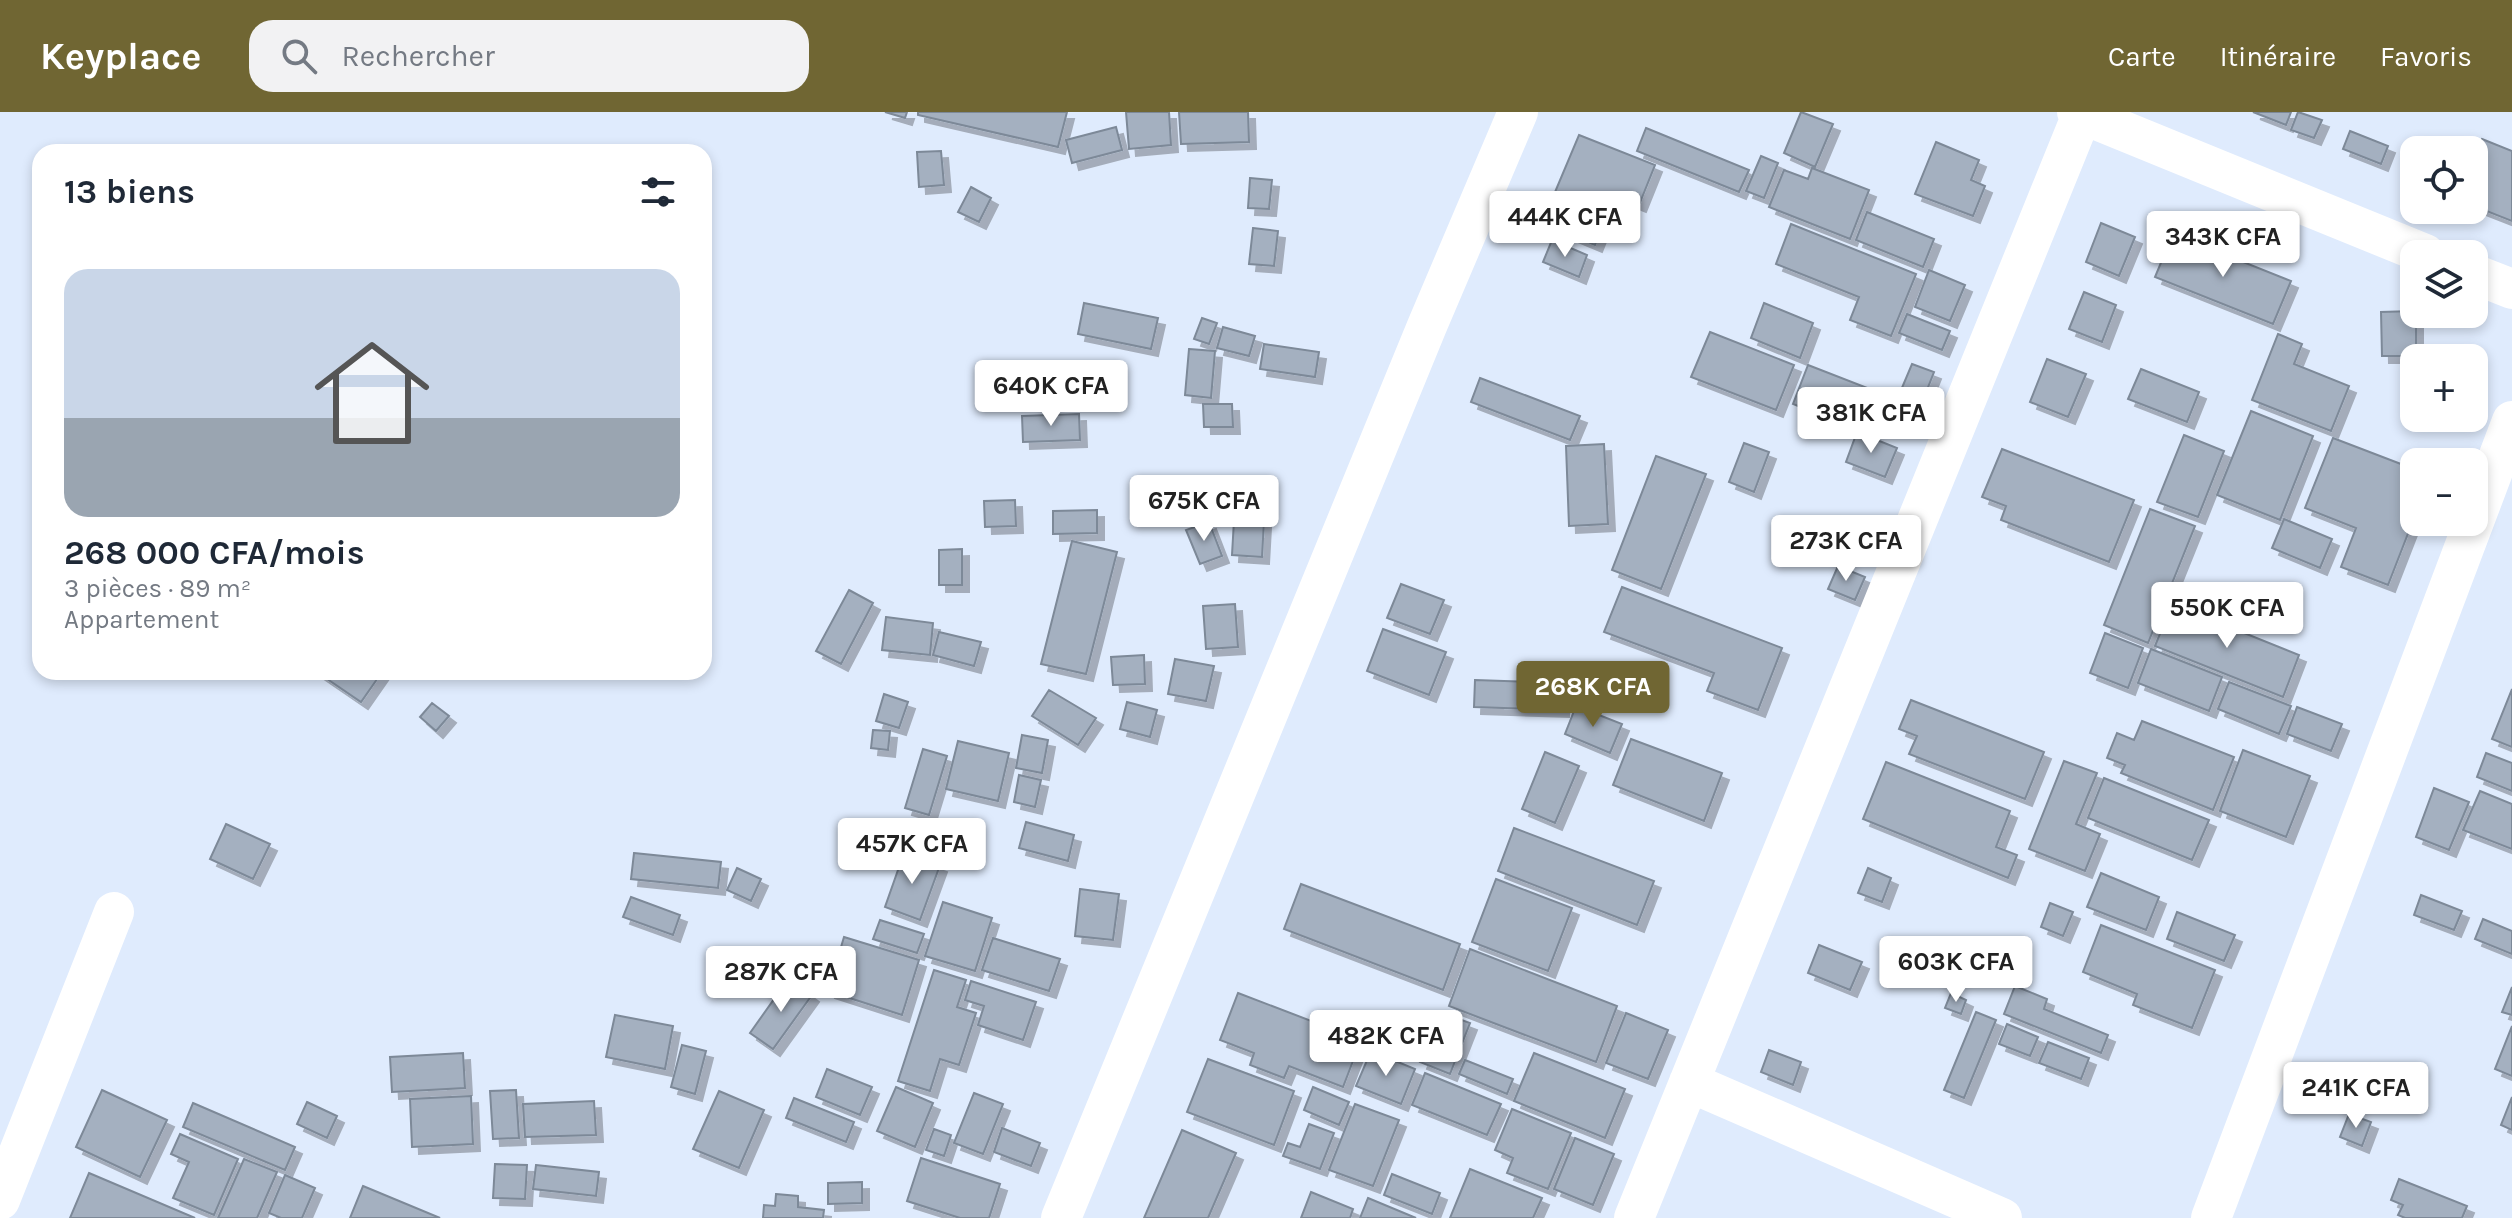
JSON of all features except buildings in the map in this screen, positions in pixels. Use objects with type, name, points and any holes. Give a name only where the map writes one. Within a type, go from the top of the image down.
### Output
[{"type":"street","points":[[1061,1218],[1518,112]]},
{"type":"street","points":[[1634,1218],[2081,113],[2400,244]]},
{"type":"street","points":[[2488,280],[2512,289]]},
{"type":"street","points":[[2211,1218],[2512,421]]},
{"type":"street","points":[[0,1200],[114,912]]},
{"type":"street","points":[[1689,1082],[2002,1218]]}]
